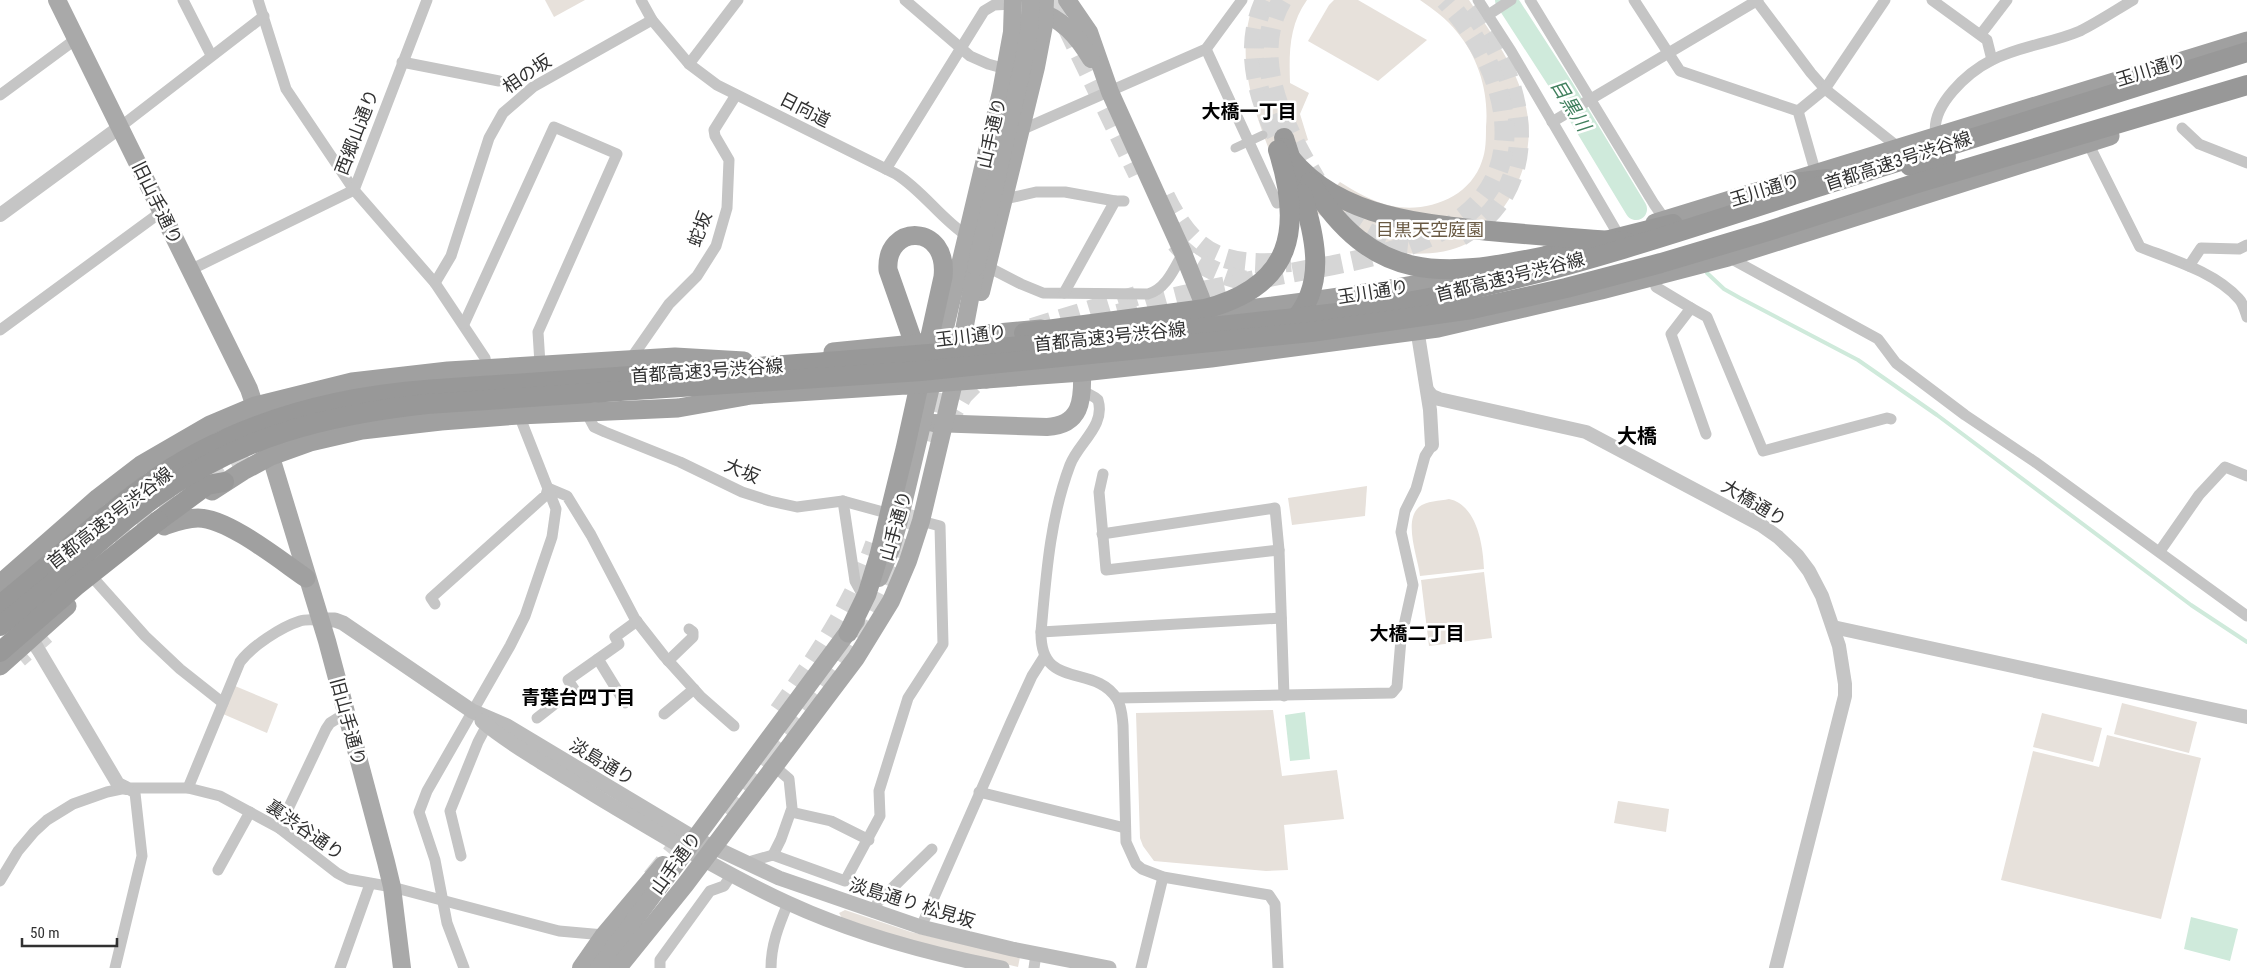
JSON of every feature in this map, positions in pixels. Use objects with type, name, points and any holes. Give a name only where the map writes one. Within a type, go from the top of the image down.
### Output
[{"type":"highway","name":"玉川通り","points":[[677,364],[744,361],[914,344],[987,334],[1204,314],[1314,302],[1410,287],[1474,273],[1620,233],[1786,184],[1815,181],[1898,147],[2247,41]]},
{"type":"highway","name":"首都高速3号渋谷線","points":[[0,605],[148,484],[212,444],[260,423],[329,403],[386,393],[677,374],[1046,344],[1314,316],[1394,305],[1469,290],[1550,269],[1708,222],[1815,181],[2247,52]]},
{"type":"highway","points":[[1786,184],[1890,171],[1946,157],[2247,65]]},
{"type":"highway","name":"首都高速3号渋谷線","points":[[0,626],[135,512],[176,483],[242,447],[293,428],[355,413],[426,404],[921,371],[1311,332],[1472,309],[1566,288],[1661,263],[1911,185],[2247,86]]},
{"type":"highway","points":[[677,401],[986,379],[1082,381],[1211,358],[1417,331],[1601,290],[1728,257],[2247,94]]},
{"type":"highway","points":[[1282,145],[1321,199],[1354,237],[1388,257],[1430,269],[1475,269],[1528,260],[1815,181]]},
{"type":"highway","points":[[1282,145],[1303,171],[1327,190],[1364,209],[1390,217],[1429,225],[1631,243],[1699,240],[1851,198],[1911,185]]},
{"type":"highway","points":[[891,356],[942,344],[1191,312],[1219,306],[1240,297],[1256,287],[1273,270],[1283,252],[1289,233],[1291,213],[1290,192],[1282,145]]},
{"type":"highway","points":[[768,382],[869,381],[1020,372],[1217,355],[1260,344],[1293,322],[1308,299],[1315,274],[1316,249],[1313,234],[1282,145]]},
{"type":"highway","points":[[848,633],[865,599],[895,515],[944,266],[940,250],[930,239],[922,236],[905,238],[893,245],[887,259],[888,270],[914,344]]},
{"type":"highway","points":[[0,584],[98,498],[141,465],[210,425],[255,406],[352,382],[397,376],[540,364],[674,356],[744,361]]},
{"type":"highway","points":[[0,666],[95,580],[207,485],[224,482],[272,456],[310,442],[362,430],[442,421],[518,415],[678,408],[746,396]]},
{"type":"highway","points":[[0,652],[76,586],[161,523],[198,518],[221,524],[248,539],[306,578]]},
{"type":"main road","name":"旧山手通り","points":[[57,0],[255,406],[272,456],[306,578],[320,620],[392,887],[402,968]]},
{"type":"main road","points":[[982,267],[1023,64],[1029,31],[1031,0]]},
{"type":"main road","points":[[1016,1],[1045,7],[1065,26],[1080,41],[1110,92]]},
{"type":"main road","name":"山手通り","points":[[599,968],[848,633],[880,576],[891,548],[895,515],[923,423],[1006,69],[1016,1]]},
{"type":"main road","points":[[1067,1],[1089,32],[1110,92],[1183,253],[1201,298],[1211,358]]},
{"type":"main road","points":[[982,267],[1005,199],[1039,52],[1045,7]]},
{"type":"main road","name":"山手通り","points":[[618,968],[684,885],[856,658],[880,621],[900,582],[920,521],[982,267]]},
{"type":"main road","points":[[923,423],[1063,425],[1075,415],[1082,381]]},
{"type":"main road","name":"淡島通り","points":[[320,620],[335,620],[343,623],[472,711],[499,736],[599,798],[708,853]]},
{"type":"main road","name":"淡島通り","points":[[472,711],[507,726],[690,844]]},
{"type":"main road","points":[[581,968],[604,935],[659,867],[690,844]]},
{"type":"main road","points":[[708,853],[732,874],[788,903],[823,918],[917,949],[1002,968]]},
{"type":"main road","name":"淡島通り 松見坂","points":[[708,853],[745,863],[778,878],[921,928],[1035,961],[1109,968]]},
{"type":"main road","points":[[632,968],[672,915],[684,885]]},
{"type":"street","points":[[183,0],[211,55]]},
{"type":"street","points":[[258,0],[286,88],[354,190],[435,283],[464,324],[484,358],[487,368]]},
{"type":"street","name":"西郷山通り","points":[[190,270],[354,190],[427,0]]},
{"type":"street","name":"日向道","points":[[641,0],[652,20],[689,64],[717,85],[886,169],[912,184],[953,226],[967,236]]},
{"type":"street","points":[[689,64],[738,0]]},
{"type":"street","points":[[905,0],[970,56],[1006,69]]},
{"type":"street","points":[[1478,0],[1492,12],[1620,233]]},
{"type":"street","points":[[1492,12],[1512,0]]},
{"type":"street","points":[[1530,0],[1586,101],[1664,220]]},
{"type":"street","points":[[1634,0],[1680,71],[1798,111]]},
{"type":"street","points":[[1554,121],[1757,0],[1810,73],[1825,89],[1898,147]]},
{"type":"street","points":[[1798,111],[1825,89],[1885,0]]},
{"type":"street","points":[[1932,0],[1981,34],[1987,40],[1992,60]]},
{"type":"street","points":[[1981,34],[2007,0]]},
{"type":"street","points":[[1936,135],[1934,128],[1938,110],[1955,88],[1992,60],[2080,30],[2134,0]]},
{"type":"street","points":[[886,169],[989,6],[1016,1]]},
{"type":"street","points":[[1021,130],[1206,49],[1237,2]]},
{"type":"street","points":[[0,215],[120,127],[264,16]]},
{"type":"street","name":"相の坂","points":[[435,283],[451,256],[489,138],[503,113],[534,87],[652,20]]},
{"type":"street","points":[[0,95],[76,39]]},
{"type":"street","points":[[1206,49],[1277,203]]},
{"type":"street","points":[[402,62],[499,81]]},
{"type":"street","name":"蛇坂","points":[[630,360],[670,304],[697,276],[716,246],[727,208],[729,160],[715,136],[714,130],[736,95]]},
{"type":"street","points":[[1798,111],[1815,181]]},
{"type":"street","points":[[464,324],[554,127],[617,154],[538,332],[540,364]]},
{"type":"street","points":[[2182,128],[2199,144],[2247,163]]},
{"type":"street","points":[[1235,148],[1263,135]]},
{"type":"street","points":[[2088,143],[2140,247],[2189,266],[2219,283],[2240,300],[2247,316]]},
{"type":"street","points":[[1005,199],[1036,192],[1064,192],[1120,201],[1064,293]]},
{"type":"street","points":[[0,330],[161,212]]},
{"type":"street","points":[[2189,266],[2201,248],[2239,249],[2247,245]]},
{"type":"street","points":[[982,267],[1044,293],[1148,294],[1157,291],[1168,278],[1183,253]]},
{"type":"street","points":[[1728,257],[1878,338],[1896,363],[1965,415],[2160,551],[2247,616]]},
{"type":"street","points":[[1653,276],[1656,287],[1707,317],[1763,451],[1887,418],[1891,419]]},
{"type":"street","points":[[1117,698],[1392,693],[1396,687],[1401,639],[1413,585],[1401,532],[1405,511],[1416,489],[1425,456],[1432,445],[1428,391],[1410,287]]},
{"type":"street","points":[[1691,308],[1671,334],[1706,434]]},
{"type":"street","points":[[1082,381],[1088,396],[1095,396],[1098,400],[1099,412],[1090,435],[1070,466],[1050,545],[1041,632],[1044,658],[1053,666],[1065,672],[1105,687],[1117,698],[1122,709],[1126,842],[1136,864],[1142,870],[1163,877],[1269,895],[1275,904],[1278,968]]},
{"type":"street","name":"大橋通り","points":[[1428,391],[1432,396],[1439,399],[1586,432],[1761,526],[1797,555],[1809,571],[1822,596],[1833,627],[1845,684],[1845,696],[1776,968]]},
{"type":"street","name":"大坂","points":[[586,412],[594,427],[680,462],[742,492],[760,498],[797,507],[843,501],[895,515]]},
{"type":"street","points":[[464,968],[447,923],[435,860],[419,812],[426,791],[510,646],[525,616],[552,537],[556,509],[518,415]]},
{"type":"street","points":[[2160,551],[2199,495],[2225,467],[2247,476]]},
{"type":"street","points":[[1103,474],[1099,486],[1106,570],[1279,550]]},
{"type":"street","points":[[435,604],[430,598],[546,495],[548,488]]},
{"type":"street","points":[[548,488],[567,496],[591,535],[637,621],[668,661],[714,710],[734,726]]},
{"type":"street","points":[[843,501],[855,581],[865,599]]},
{"type":"street","points":[[1102,534],[1275,508],[1279,550],[1284,696]]},
{"type":"street","points":[[745,863],[773,855],[845,882],[869,840],[880,816],[879,791],[908,698],[943,644],[940,526],[920,521]]},
{"type":"street","points":[[95,580],[145,636],[180,668],[224,703]]},
{"type":"street","points":[[1041,632],[1281,618]]},
{"type":"street","points":[[188,788],[240,662],[258,644],[301,620],[320,620]]},
{"type":"street","points":[[537,718],[574,689],[568,680],[619,644],[615,637],[637,621]]},
{"type":"street","points":[[1833,627],[2247,717]]},
{"type":"street","points":[[668,661],[693,637],[693,632],[690,629]]},
{"type":"street","points":[[32,639],[118,784],[135,793],[142,856],[115,968]]},
{"type":"street","points":[[921,928],[979,792],[1032,676],[1044,658]]},
{"type":"street","points":[[598,659],[625,703]]},
{"type":"street","points":[[664,714],[694,690]]},
{"type":"street","points":[[279,828],[330,722],[346,713]]},
{"type":"street","points":[[461,856],[450,811],[478,742],[487,725]]},
{"type":"street","points":[[773,855],[781,839],[790,812],[789,779],[774,766]]},
{"type":"street","name":"裏渋谷通り","points":[[0,881],[27,840],[46,820],[73,804],[126,788],[188,788],[220,796],[279,828],[337,873],[353,881],[392,887],[559,931],[604,935]]},
{"type":"street","points":[[979,792],[1125,828]]},
{"type":"street","points":[[218,870],[250,812]]},
{"type":"street","points":[[790,812],[831,821],[869,840]]},
{"type":"street","points":[[873,912],[878,902],[932,849]]},
{"type":"street","points":[[660,968],[660,960],[710,891],[724,886],[732,874]]},
{"type":"street","points":[[1141,968],[1163,877]]},
{"type":"street","points":[[340,968],[370,884]]},
{"type":"street","points":[[771,968],[771,952],[774,938],[788,903]]},
{"type":"green space","points":[[545,0],[585,0],[554,17]]},
{"type":"green space","points":[[1255,0],[1307,0],[1293,29],[1290,50],[1290,83],[1309,93],[1300,114],[1308,140],[1272,157],[1258,119],[1248,79],[1246,39]]},
{"type":"green space","points":[[1334,0],[1358,0],[1427,40],[1378,81],[1308,41],[1329,5]]},
{"type":"green space","name":"目黒天空庭園","points":[[1420,0],[1469,0],[1497,42],[1520,86],[1528,118],[1529,135],[1527,151],[1518,183],[1510,198],[1490,224],[1469,242],[1455,249],[1443,252],[1414,254],[1386,251],[1362,244],[1313,210],[1340,182],[1378,202],[1405,208],[1433,205],[1446,200],[1468,185],[1476,174],[1483,157],[1486,140],[1486,102],[1481,77],[1465,42],[1453,27]]},
{"type":"green space","points":[[1367,486],[1365,516],[1292,525],[1288,498]]},
{"type":"green space","points":[[1449,499],[1459,503],[1466,509],[1477,527],[1484,569],[1420,576],[1412,530],[1414,513],[1425,504]]},
{"type":"green space","points":[[1484,572],[1492,638],[1429,646],[1421,580]]},
{"type":"green space","points":[[235,686],[278,704],[267,733],[223,714]]},
{"type":"green space","points":[[2122,703],[2197,722],[2189,753],[2114,734]]},
{"type":"green space","points":[[1273,710],[1282,776],[1337,770],[1344,819],[1284,825],[1288,870],[1266,871],[1154,861],[1143,846],[1140,838],[1136,713]]},
{"type":"green space","points":[[2042,713],[2102,728],[2093,762],[2033,747]]},
{"type":"green space","points":[[2107,735],[2201,758],[2161,919],[2001,880],[2033,751],[2099,767]]},
{"type":"green space","points":[[1618,801],[1669,809],[1666,832],[1614,823]]},
{"type":"green space","points":[[845,910],[911,932],[1020,957],[1018,967],[909,941],[842,918],[839,913]]},
{"type":"shaded area","points":[[1305,712],[1310,759],[1290,761],[1285,715]]},
{"type":"shaded area","points":[[2191,917],[2238,929],[2230,961],[2184,949]]},
{"type":"waterway","name":"目黒川","points":[[1506,0],[1561,85],[1636,209]]},
{"type":"waterway","points":[[1707,273],[1724,289],[1858,360],[1937,415],[2191,605],[2247,642]]},
{"type":"tunnel","points":[[1054,0],[1138,174]]},
{"type":"tunnel","points":[[1265,0],[1258,19],[1255,37],[1256,75],[1266,112],[1283,148]]},
{"type":"tunnel","points":[[1282,0],[1272,23],[1269,46],[1270,69],[1275,93],[1283,116],[1316,180]]},
{"type":"tunnel","points":[[1118,314],[1184,295],[1345,263],[1385,253],[1424,239],[1458,221],[1484,196],[1501,162],[1504,120],[1497,87],[1484,56],[1476,40],[1445,0]]},
{"type":"tunnel","points":[[1461,236],[1490,213],[1508,187],[1517,156],[1518,124],[1513,92],[1501,59],[1485,29],[1465,2]]},
{"type":"tunnel","points":[[1165,196],[1176,217],[1188,233],[1215,254],[1230,260],[1248,263],[1291,262]]},
{"type":"tunnel","points":[[1343,215],[1373,235],[1408,245]]},
{"type":"tunnel","points":[[1176,243],[1199,263],[1228,276],[1248,281]]},
{"type":"tunnel","points":[[1032,328],[1136,296]]},
{"type":"tunnel","points":[[927,441],[946,365]]},
{"type":"tunnel","points":[[945,426],[963,395],[988,370]]},
{"type":"tunnel","points":[[115,542],[153,512],[193,486],[235,463],[280,444]]},
{"type":"tunnel","points":[[767,757],[824,688],[853,645],[885,588],[903,547],[917,505]]},
{"type":"tunnel","points":[[779,711],[833,631],[856,589],[875,544]]},
{"type":"tunnel","points":[[22,662],[52,636]]},
{"type":"tunnel","points":[[724,812],[775,746]]},
{"type":"tunnel","points":[[652,878],[690,831]]},
{"type":"district","name":"大橋一丁目","points":[[1249,111]]},
{"type":"district","name":"大橋","points":[[1637,436]]},
{"type":"district","name":"大橋二丁目","points":[[1417,633]]},
{"type":"district","name":"青葉台四丁目","points":[[578,697]]}]
